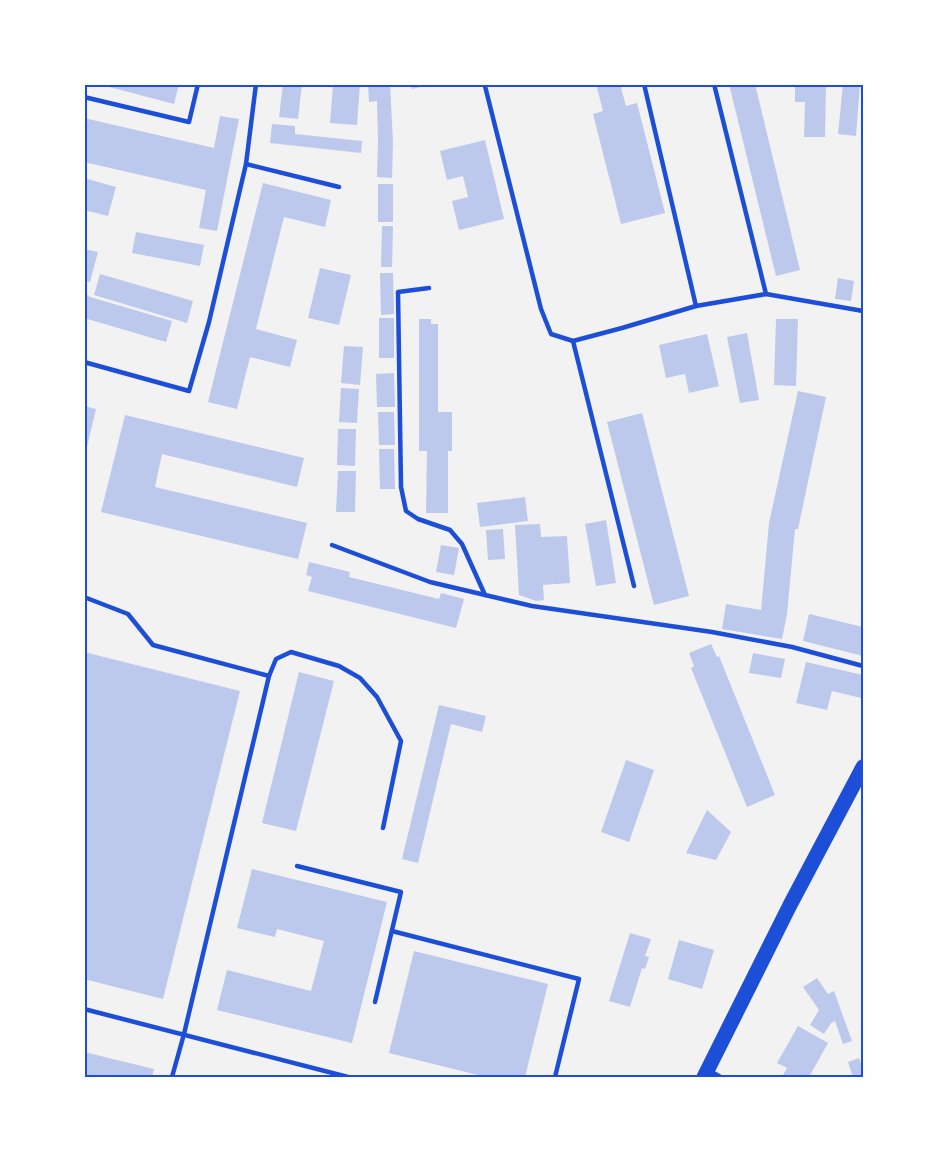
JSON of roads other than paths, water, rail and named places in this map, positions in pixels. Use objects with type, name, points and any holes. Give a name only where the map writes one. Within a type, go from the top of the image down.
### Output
[{"type":"main road","points":[[710,1075],[790,905],[863,767]]},
{"type":"lane","points":[[84,96],[189,122],[198,84]]},
{"type":"lane","points":[[84,362],[189,391],[209,322],[246,164],[256,84]]},
{"type":"lane","points":[[644,84],[696,306]]},
{"type":"lane","points":[[714,84],[766,294]]},
{"type":"lane","points":[[484,86],[541,309],[550,334],[573,341],[696,306],[766,294],[863,312]]},
{"type":"lane","points":[[246,164],[339,187]]},
{"type":"lane","points":[[429,288],[398,292],[401,488],[406,512],[418,519],[450,530],[462,544],[485,595]]},
{"type":"lane","points":[[573,341],[634,586]]},
{"type":"lane","points":[[332,545],[430,582],[532,606],[781,645],[863,666]]},
{"type":"lane","points":[[84,597],[128,614],[153,645],[269,676]]},
{"type":"lane","points":[[172,1077],[269,676],[276,659],[291,652],[339,666],[360,678],[377,697],[401,741],[383,828]]},
{"type":"lane","points":[[297,866],[401,892],[375,1002]]},
{"type":"lane","points":[[392,931],[579,979],[555,1077]]},
{"type":"lane","points":[[84,1009],[348,1077]]}]
